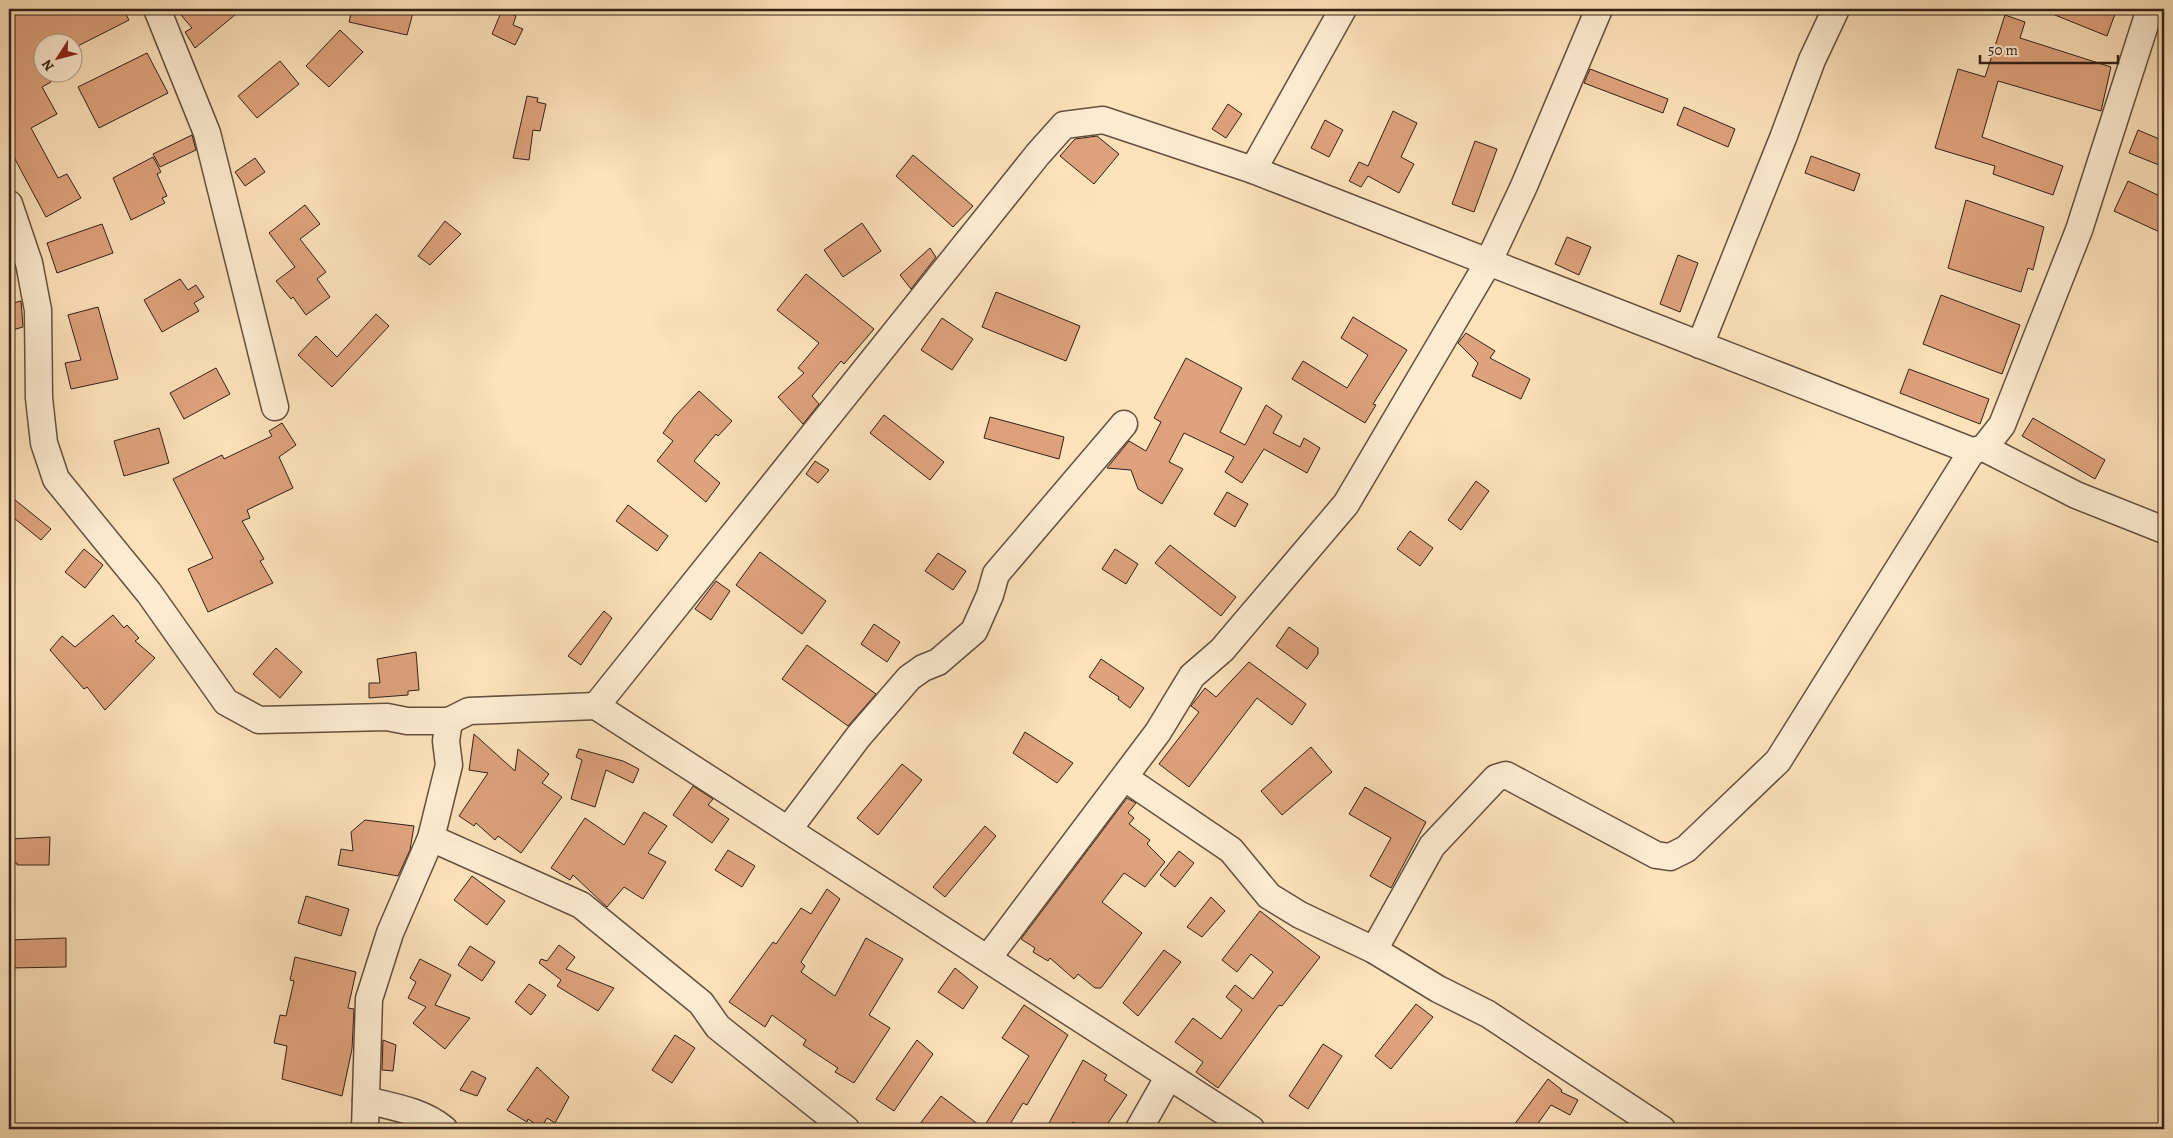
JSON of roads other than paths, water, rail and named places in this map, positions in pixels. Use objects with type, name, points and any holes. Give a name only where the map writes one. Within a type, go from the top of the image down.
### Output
[{"type":"street","points":[[157,9],[207,133],[275,407]]},
{"type":"street","points":[[1254,170],[1342,9]]},
{"type":"street","points":[[988,958],[1158,732],[1192,676],[1222,650],[1346,504],[1488,263],[1524,186],[1599,9]]},
{"type":"street","points":[[1700,345],[1783,138],[1812,60],[1836,9]]},
{"type":"street","points":[[1374,950],[1432,846],[1496,778],[1506,775],[1656,855],[1670,857],[1686,849],[1778,761],[1978,449],[2002,425],[2079,230],[2144,12]]},
{"type":"street","points":[[596,706],[1032,162],[1064,125],[1103,120],[1254,170],[1700,345],[1978,449],[2076,494],[2164,530]]},
{"type":"street","points":[[9,204],[30,263],[38,310],[39,398],[44,443],[56,479],[149,593],[226,702],[259,720],[388,717],[407,721],[449,721],[469,711],[596,706],[1251,1129]]},
{"type":"street","points":[[788,830],[858,737],[909,678],[924,668],[938,662],[974,631],[990,596],[996,574],[1124,424]]},
{"type":"street","points":[[365,1129],[369,999],[390,933],[431,838],[450,765],[446,741],[449,721]]},
{"type":"street","points":[[1124,778],[1231,850],[1269,896],[1300,915],[1374,950],[1438,989],[1488,1014],[1662,1129]]},
{"type":"street","points":[[431,838],[581,905],[701,1003],[718,1028],[846,1129]]},
{"type":"street","points":[[1139,1129],[1169,1076]]},
{"type":"street","points":[[366,1100],[415,1112],[434,1121],[444,1129]]}]
